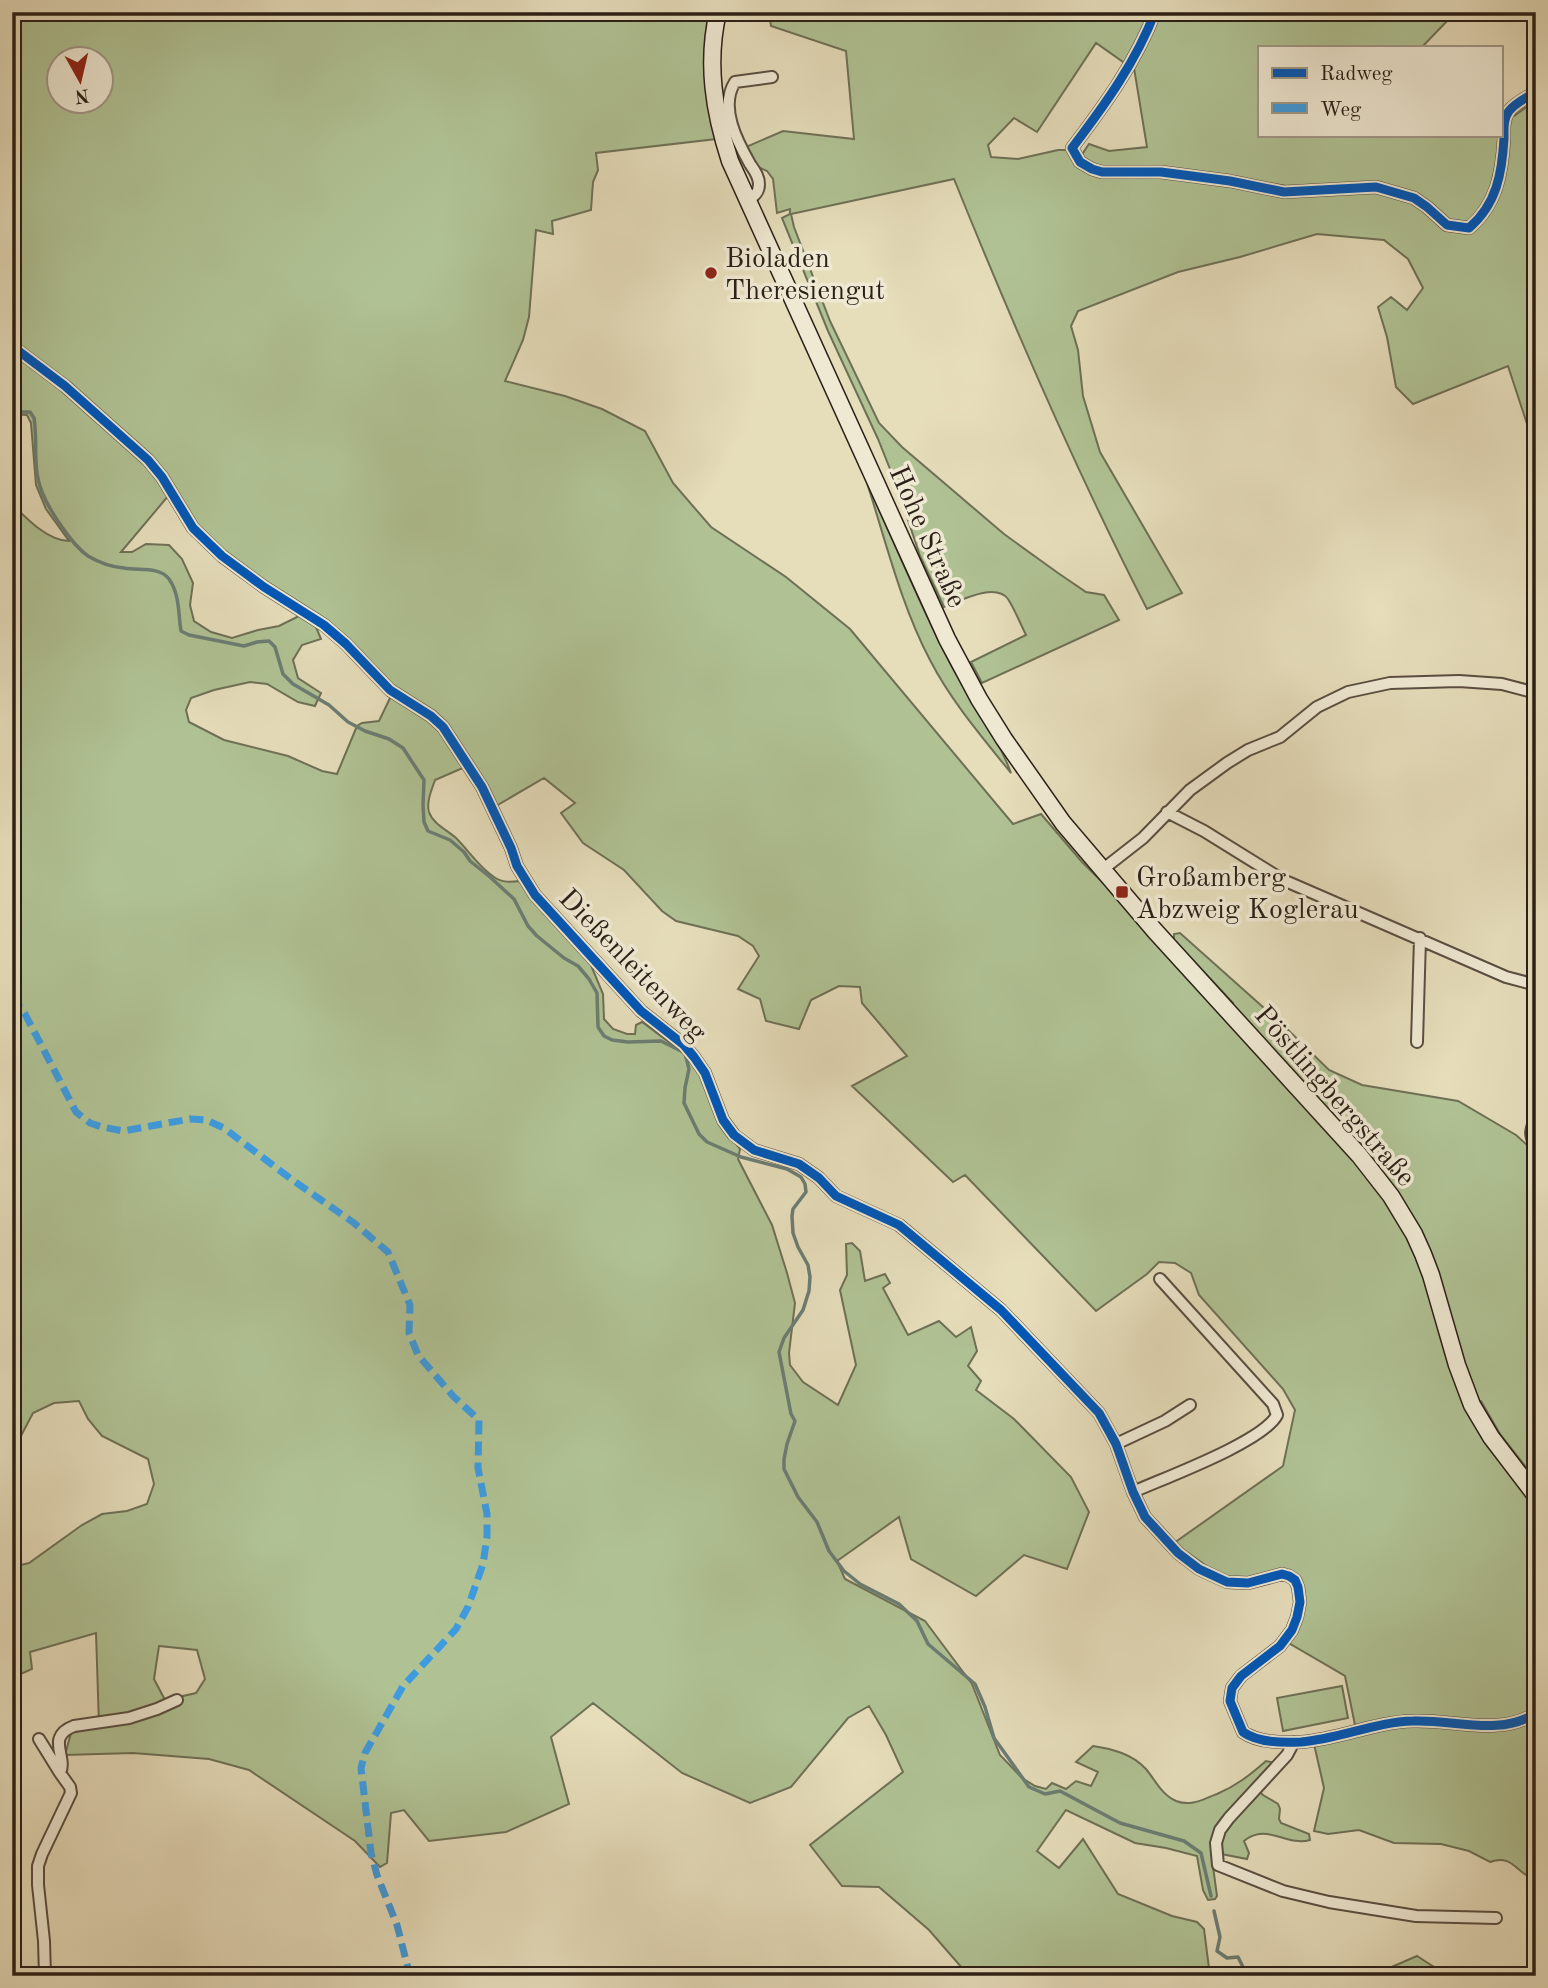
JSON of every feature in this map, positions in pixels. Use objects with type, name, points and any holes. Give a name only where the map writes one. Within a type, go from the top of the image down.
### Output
[{"type":"main road","name":"Hohe Straße","points":[[718,12],[712,48],[713,95],[726,149],[748,200],[964,672],[1031,780],[1102,870]]},
{"type":"main road","name":"Pöstlingbergstraße","points":[[1102,870],[1359,1155],[1391,1196],[1423,1254],[1472,1405],[1491,1437],[1536,1496]]},
{"type":"street","points":[[1155,12],[1127,68],[1073,148],[1080,162],[1092,169],[1120,173],[1161,172],[1230,181],[1284,192],[1376,187],[1414,198],[1447,225],[1469,228],[1488,207],[1500,176],[1507,113],[1536,92]]},
{"type":"street","points":[[748,200],[758,193],[760,186],[730,119],[730,89],[735,82],[772,77]]},
{"type":"street","name":"Dießenleitenweg","points":[[12,346],[65,386],[148,460],[162,477],[193,528],[222,556],[324,625],[390,690],[431,716],[443,727],[482,787],[523,879],[641,1011],[694,1056],[705,1073],[725,1124],[734,1135],[754,1150],[803,1166],[836,1196],[894,1222],[995,1303],[1103,1420],[1116,1444],[1142,1511],[1173,1549],[1199,1569],[1222,1580],[1239,1584],[1282,1574],[1295,1580],[1300,1606],[1292,1630],[1280,1646],[1236,1680],[1232,1688],[1230,1696],[1239,1725],[1247,1735],[1258,1739],[1310,1741],[1378,1725],[1410,1721],[1507,1724],[1536,1713]]},
{"type":"street","points":[[1102,870],[1143,838],[1191,790],[1242,753],[1280,737],[1317,707],[1348,692],[1390,683],[1459,681],[1502,684],[1536,694]]},
{"type":"street","points":[[1167,812],[1204,831],[1283,880],[1497,973],[1536,985]]},
{"type":"street","points":[[1417,1042],[1420,938]]},
{"type":"street","points":[[1536,1120],[1531,1128],[1531,1136],[1536,1145]]},
{"type":"street","points":[[1133,1492],[1235,1447],[1268,1426],[1277,1415],[1273,1404],[1160,1279]]},
{"type":"street","points":[[1116,1444],[1166,1421],[1190,1405]]},
{"type":"street","points":[[60,1773],[63,1767],[58,1747],[66,1729],[82,1724],[129,1718],[177,1700]]},
{"type":"street","points":[[39,1739],[70,1787],[71,1793],[38,1866],[45,1976]]},
{"type":"street","points":[[1294,1742],[1287,1755],[1220,1830],[1216,1843],[1218,1865],[1283,1891],[1329,1902],[1416,1916],[1496,1918]]},
{"type":"green space","points":[[12,12],[711,12],[716,139],[596,153],[598,170],[593,182],[591,210],[552,221],[553,234],[536,230],[529,317],[523,340],[505,381],[565,396],[602,409],[645,431],[673,483],[711,527],[786,577],[850,629],[1013,824],[1041,814],[1082,862],[1233,1011],[1233,1003],[1174,940],[1174,934],[1180,933],[1329,1070],[1362,1085],[1458,1101],[1516,1135],[1536,1153],[1536,1480],[1500,1434],[1481,1401],[1466,1403],[1484,1438],[1536,1507],[1536,1708],[1517,1718],[1494,1721],[1394,1719],[1355,1725],[1345,1676],[1287,1642],[1303,1601],[1286,1575],[1237,1578],[1218,1574],[1174,1543],[1283,1466],[1295,1410],[1283,1389],[1199,1295],[1191,1273],[1175,1263],[1159,1262],[1147,1274],[1096,1311],[965,1175],[953,1182],[852,1086],[907,1056],[862,1003],[860,987],[839,986],[811,1000],[799,1029],[766,1021],[760,999],[738,989],[759,956],[753,946],[738,936],[676,921],[662,911],[624,870],[583,843],[561,813],[575,803],[544,778],[496,806],[463,752],[370,666],[224,555],[196,527],[164,475],[12,341]]},
{"type":"green space","points":[[769,12],[1151,12],[1126,64],[1096,43],[1037,132],[1014,118],[988,145],[991,157],[1018,159],[1067,150],[1078,167],[1091,174],[1161,175],[1290,194],[1286,186],[1220,175],[1102,169],[1081,156],[1089,144],[1109,151],[1147,147],[1134,68],[1159,12],[1450,12],[1449,19],[1423,46],[1258,46],[1258,136],[1502,136],[1502,116],[1514,116],[1536,100],[1536,430],[1528,427],[1508,366],[1413,404],[1396,387],[1387,337],[1378,307],[1391,297],[1407,310],[1423,288],[1408,259],[1384,240],[1317,234],[1178,272],[1078,311],[1071,326],[1078,350],[1083,396],[1100,452],[1182,593],[1147,609],[1046,396],[954,179],[791,214],[830,321],[879,423],[902,447],[1004,534],[1086,592],[1104,595],[1119,620],[982,683],[971,662],[1026,635],[1011,603],[1002,594],[977,594],[944,607],[920,556],[878,439],[828,331],[782,218],[790,214],[790,209],[777,213],[773,179],[767,171],[756,166],[746,147],[783,131],[854,139],[846,51],[771,26]]},
{"type":"green space","points":[[12,349],[62,388],[146,461],[169,495],[121,552],[132,552],[146,544],[169,545],[182,559],[193,583],[190,605],[194,621],[211,632],[232,638],[279,626],[301,615],[316,627],[321,639],[302,645],[293,660],[298,678],[321,693],[315,706],[298,702],[267,684],[250,682],[191,698],[186,710],[189,722],[224,740],[288,756],[322,771],[337,774],[357,726],[379,721],[391,696],[440,729],[465,767],[435,780],[428,804],[434,820],[456,838],[494,877],[503,881],[520,881],[588,958],[603,994],[604,1019],[613,1029],[635,1034],[636,1025],[642,1022],[690,1058],[703,1080],[720,1124],[740,1149],[738,1159],[772,1225],[795,1303],[790,1365],[803,1382],[838,1405],[856,1365],[840,1290],[847,1275],[846,1244],[852,1243],[860,1251],[865,1281],[885,1274],[890,1283],[883,1288],[908,1335],[939,1321],[956,1337],[971,1327],[977,1351],[968,1366],[981,1381],[976,1390],[1014,1419],[1071,1477],[1089,1512],[1067,1569],[1024,1555],[976,1596],[911,1559],[899,1517],[837,1561],[845,1579],[925,1621],[972,1684],[1000,1755],[1022,1778],[1035,1786],[1046,1789],[1052,1783],[1066,1789],[1076,1781],[1091,1786],[1098,1772],[1076,1762],[1093,1746],[1115,1751],[1135,1760],[1167,1795],[1176,1801],[1187,1803],[1197,1802],[1224,1791],[1266,1761],[1271,1762],[1272,1767],[1258,1790],[1278,1804],[1281,1823],[1309,1834],[1310,1840],[1260,1834],[1244,1841],[1249,1853],[1247,1859],[1211,1852],[1217,1896],[1215,1899],[1208,1900],[1203,1890],[1197,1856],[1135,1843],[1066,1810],[1037,1851],[1059,1868],[1083,1839],[1118,1894],[1172,1916],[1197,1922],[1204,1929],[1210,1976],[969,1976],[929,1930],[879,1887],[842,1886],[810,1845],[903,1772],[869,1706],[848,1718],[791,1787],[750,1803],[682,1773],[593,1703],[551,1737],[569,1804],[506,1832],[429,1841],[404,1810],[391,1813],[387,1863],[380,1867],[355,1841],[249,1770],[209,1759],[133,1753],[65,1755],[71,1733],[99,1726],[96,1633],[30,1652],[32,1669],[12,1678],[12,1567],[29,1563],[102,1514],[127,1511],[147,1504],[154,1484],[148,1459],[102,1436],[88,1419],[79,1401],[54,1403],[33,1413],[12,1453],[12,504],[46,533],[69,541],[46,509],[36,485],[31,423],[27,415],[12,414]],"holes":[[[159,1646],[197,1650],[205,1679],[196,1693],[165,1700],[154,1679]]]},
{"type":"green space","points":[[867,483],[940,643],[1011,773],[957,704],[930,660],[902,595]]},
{"type":"green space","points":[[1342,1686],[1348,1718],[1283,1731],[1277,1698]]},
{"type":"green space","points":[[1536,1718],[1536,1885],[1533,1879],[1509,1862],[1490,1862],[1469,1851],[1441,1844],[1394,1843],[1359,1830],[1328,1834],[1314,1831],[1324,1788],[1314,1744],[1395,1727]]},
{"type":"green space","points":[[1417,1956],[1448,1976],[1379,1976],[1380,1972]]},
{"type":"waterway","points":[[12,412],[30,412],[34,418],[36,464],[42,492],[62,527],[82,551],[110,565],[165,575],[175,591],[181,631],[244,646],[269,641],[275,647],[283,674],[293,684],[329,705],[348,722],[389,739],[403,748],[424,780],[424,822],[428,831],[450,840],[464,852],[470,861],[514,899],[528,926],[537,936],[578,966],[597,993],[598,1027],[604,1036],[628,1042],[661,1041],[685,1053],[689,1069],[684,1103],[699,1134],[707,1142],[741,1157],[787,1169],[801,1177],[806,1192],[793,1209],[793,1233],[808,1265],[809,1291],[803,1310],[784,1338],[779,1352],[791,1414],[795,1421],[787,1444],[784,1469],[798,1497],[817,1522],[829,1551],[844,1571],[860,1584],[899,1604],[917,1621],[928,1644],[975,1684],[994,1738],[1029,1787],[1045,1794],[1060,1791],[1120,1823],[1184,1841],[1201,1853],[1211,1896]]},
{"type":"waterway","points":[[1214,1911],[1220,1937],[1217,1951],[1227,1958],[1238,1957],[1245,1971],[1240,1976]]},
{"type":"marked path","points":[[12,996],[25,1014],[76,1112],[90,1123],[123,1131],[190,1119],[206,1120],[224,1128],[354,1223],[388,1252],[410,1305],[409,1333],[418,1355],[453,1396],[479,1420],[478,1468],[487,1514],[483,1564],[468,1607],[456,1629],[403,1686],[365,1753],[361,1768],[371,1853],[397,1925],[410,1976]]},
{"type":"cycle path","points":[[1155,12],[1129,66],[1072,148],[1080,162],[1092,169],[1102,172],[1161,172],[1230,181],[1284,192],[1376,187],[1414,198],[1447,225],[1469,228],[1486,209],[1496,187],[1502,163],[1507,114],[1518,103],[1536,92]]},
{"type":"cycle path","points":[[12,346],[65,386],[148,460],[162,477],[193,528],[222,556],[264,587],[324,625],[390,690],[431,716],[443,727],[482,787],[517,866],[535,895],[641,1011],[684,1045],[694,1057],[705,1073],[723,1120],[734,1135],[754,1150],[799,1164],[819,1178],[836,1196],[899,1225],[1001,1310],[1099,1413],[1116,1444],[1145,1517],[1178,1553],[1199,1569],[1227,1582],[1248,1583],[1282,1574],[1295,1580],[1300,1602],[1292,1630],[1280,1646],[1241,1676],[1232,1688],[1230,1701],[1243,1732],[1263,1740],[1301,1742],[1399,1722],[1428,1721],[1492,1726],[1522,1720],[1536,1713]]},
{"type":"place","name":"Bioladen Theresiengut","points":[[711,273]]},
{"type":"place","name":"Großamberg Abzweig Koglerau","points":[[1122,892]]}]
